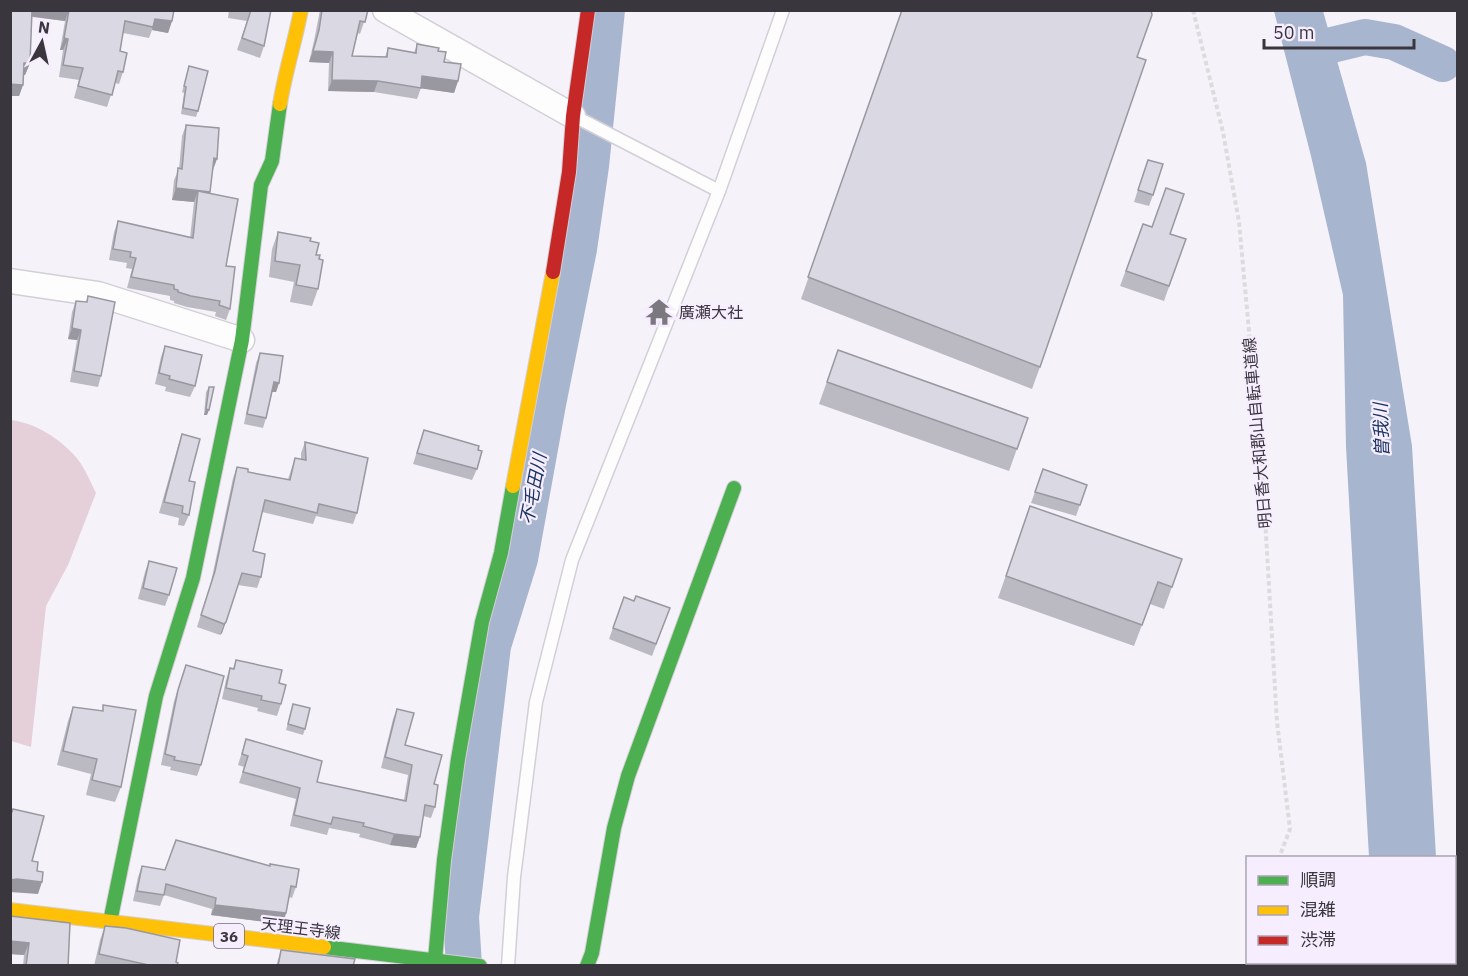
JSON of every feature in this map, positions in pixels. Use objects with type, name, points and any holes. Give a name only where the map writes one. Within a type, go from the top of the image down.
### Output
[{"type":"street","points":[[110,922],[156,696],[194,578],[242,340],[261,185],[272,160],[284,76],[296,38],[301,10]]},
{"type":"street","points":[[385,10],[573,116]]},
{"type":"street","points":[[441,961],[444,860],[458,759],[482,622],[501,553],[551,286],[569,172],[573,116],[588,10]]},
{"type":"street","points":[[10,281],[98,294],[242,340]]},
{"type":"street","points":[[587,966],[592,953],[614,828],[628,776],[734,488]]},
{"type":"street","name":"天理王寺線","points":[[10,910],[479,965]]},
{"type":"lane","points":[[508,966],[514,877],[536,702],[572,560],[719,191],[783,10]]},
{"type":"lane","points":[[573,116],[719,191]]},
{"type":"path","name":"明日香大和郡山自転車道線","points":[[1193,10],[1223,132],[1239,222],[1263,484],[1277,722],[1290,829],[1279,856]]},
{"type":"shaded area","points":[[11,420],[29,424],[46,432],[69,449],[87,474],[96,493],[68,565],[46,606],[31,747],[11,741]]},
{"type":"water","name":"曽我川","points":[[1274,11],[1323,11],[1366,163],[1412,446],[1436,856],[1369,856],[1346,447],[1343,295]]},
{"type":"building","points":[[10,10],[32,10],[30,63],[24,63],[23,85],[10,84]]},
{"type":"building","points":[[69,10],[174,10],[172,21],[155,19],[153,27],[125,21],[120,51],[127,53],[123,72],[118,71],[112,95],[78,86],[83,68],[63,65],[68,39],[64,38]]},
{"type":"building","points":[[251,10],[271,10],[264,46],[242,38]]},
{"type":"building","points":[[322,10],[368,10],[365,22],[360,21],[352,56],[387,57],[388,48],[416,53],[417,44],[439,48],[438,51],[446,52],[444,62],[461,64],[458,81],[422,76],[421,88],[378,81],[332,80],[333,52],[313,51]]},
{"type":"building","points":[[902,10],[1151,10],[1152,15],[1137,57],[1146,60],[1040,367],[808,277]]},
{"type":"building","points":[[189,66],[208,71],[198,111],[183,108],[186,87],[184,86]]},
{"type":"building","points":[[186,125],[219,128],[217,159],[214,158],[210,192],[176,188],[178,168],[182,169]]},
{"type":"building","points":[[1148,160],[1163,164],[1153,195],[1138,190]]},
{"type":"building","points":[[1166,188],[1184,194],[1170,234],[1186,239],[1169,286],[1126,271],[1143,224],[1152,227]]},
{"type":"building","points":[[198,191],[238,199],[226,266],[235,267],[230,309],[219,305],[220,301],[178,292],[174,289],[174,285],[131,277],[136,258],[130,257],[131,252],[113,249],[118,221],[193,238]]},
{"type":"building","points":[[278,232],[311,238],[310,241],[319,243],[316,255],[320,255],[319,259],[323,260],[318,289],[296,285],[300,265],[275,261]]},
{"type":"building","points":[[88,296],[115,302],[101,376],[74,371],[81,330],[72,328],[76,301],[87,302]]},
{"type":"building","points":[[165,346],[202,355],[195,386],[169,379],[170,376],[159,373]]},
{"type":"building","points":[[838,350],[1028,418],[1017,449],[827,382]]},
{"type":"building","points":[[260,353],[283,356],[279,383],[274,382],[266,418],[247,414]]},
{"type":"building","points":[[209,387],[214,387],[209,410],[206,409]]},
{"type":"building","points":[[424,430],[479,446],[478,450],[482,451],[477,469],[417,453]]},
{"type":"building","points":[[182,434],[200,439],[189,481],[195,482],[189,515],[182,513],[183,506],[164,502]]},
{"type":"building","points":[[305,442],[368,458],[357,513],[319,504],[317,513],[265,500],[253,551],[265,554],[261,577],[242,573],[224,624],[201,615],[215,571],[237,467],[248,469],[248,472],[290,480],[295,458],[306,460]]},
{"type":"building","points":[[1043,469],[1087,485],[1080,505],[1035,492]]},
{"type":"building","points":[[1030,506],[1182,559],[1172,587],[1158,582],[1142,625],[1006,576]]},
{"type":"building","points":[[149,561],[177,568],[169,595],[143,588]]},
{"type":"building","points":[[636,596],[670,608],[656,644],[613,628],[624,597],[634,601]]},
{"type":"building","points":[[236,660],[282,670],[279,683],[286,685],[281,704],[261,700],[262,696],[226,688],[230,668],[234,669]]},
{"type":"building","points":[[186,665],[224,676],[201,765],[174,760],[175,757],[165,754],[178,690]]},
{"type":"building","points":[[293,704],[310,708],[305,729],[288,724]]},
{"type":"building","points":[[103,705],[136,710],[121,787],[92,780],[97,759],[63,751],[73,707],[103,711]]},
{"type":"building","points":[[397,709],[414,713],[405,745],[442,755],[434,784],[438,785],[435,807],[425,805],[420,837],[394,834],[363,826],[364,823],[333,817],[331,824],[294,815],[300,788],[243,772],[248,756],[242,754],[246,739],[322,761],[317,782],[406,801],[412,765],[385,757]]},
{"type":"building","points":[[13,809],[44,816],[32,861],[38,862],[37,871],[43,872],[42,882],[10,880],[10,817]]},
{"type":"building","points":[[176,840],[270,866],[270,864],[299,869],[296,887],[291,886],[286,913],[215,905],[216,898],[166,884],[164,895],[137,891],[142,866],[165,870]]},
{"type":"building","points":[[10,916],[70,923],[68,966],[26,966],[29,943],[10,941]]},
{"type":"building","points":[[105,926],[126,928],[180,940],[177,966],[153,966],[99,954]]},
{"type":"building","points":[[281,950],[355,959],[353,966],[278,966]]},
{"type":"waterway","name":"不毛田川","points":[[464,966],[461,917],[493,646],[520,559],[579,249],[591,166],[607,10]]},
{"type":"waterway","points":[[1311,50],[1365,37],[1394,42],[1443,64]]},
{"type":"traffic: fast","points":[[110,922],[156,696],[193,578],[242,340],[261,185],[272,161],[280,104]]},
{"type":"traffic: fast","points":[[435,960],[444,860],[458,759],[482,622],[501,553],[513,486]]},
{"type":"traffic: fast","points":[[587,966],[592,953],[614,828],[628,776],[734,488]]},
{"type":"traffic: fast","points":[[324,947],[480,966]]},
{"type":"traffic: slow","points":[[280,104],[301,10]]},
{"type":"traffic: slow","points":[[513,486],[553,272]]},
{"type":"traffic: slow","points":[[10,910],[324,947]]},
{"type":"traffic: jam","points":[[553,272],[569,172],[573,116],[588,10]]},
{"type":"place","name":"廣瀬大社","points":[[659,312]]}]
